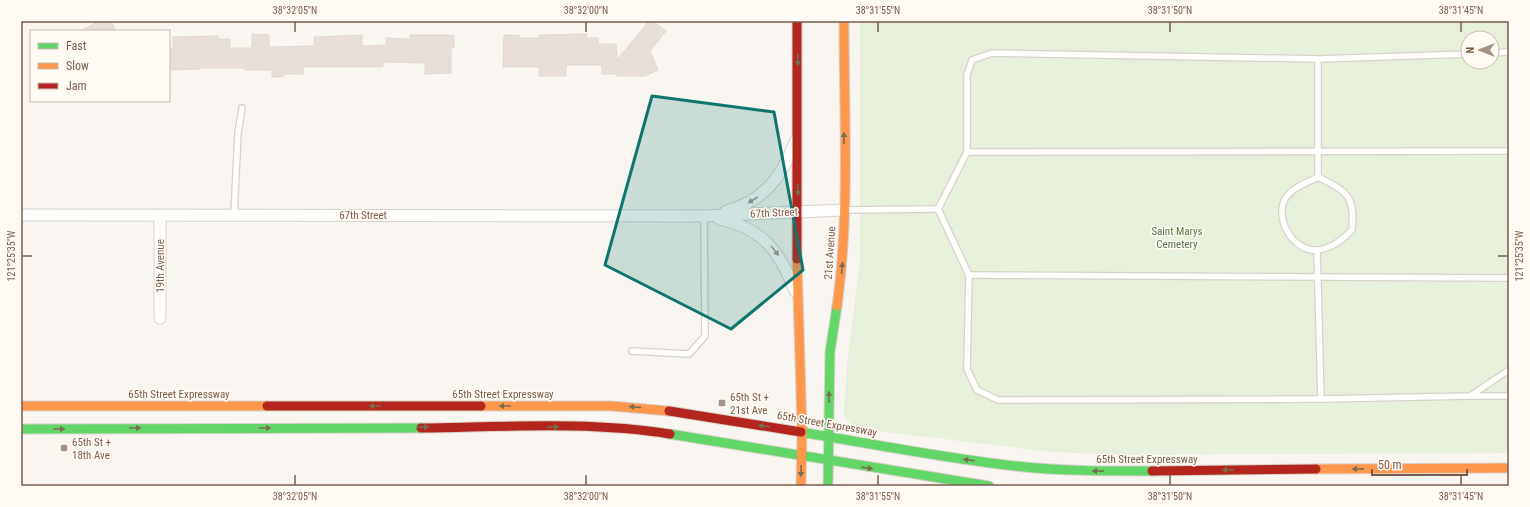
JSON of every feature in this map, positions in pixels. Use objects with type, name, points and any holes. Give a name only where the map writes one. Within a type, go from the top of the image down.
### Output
[{"type":"main road","points":[[798,21],[797,298],[802,432],[801,486]]},
{"type":"main road","name":"21st Avenue","points":[[828,486],[830,352],[842,269],[844,210],[844,21]]},
{"type":"main road","name":"65th Street Expressway","points":[[21,406],[611,406],[652,408],[828,436],[946,458],[1017,466],[1095,471],[1509,468]]},
{"type":"main road","points":[[21,429],[588,426],[651,431],[802,456],[829,462],[989,486]]},
{"type":"street","name":"67th Street","points":[[704,216],[735,209],[761,195],[782,173],[798,134]]},
{"type":"street","name":"67th Street","points":[[21,215],[704,216],[844,210]]},
{"type":"street","name":"19th Avenue","points":[[160,215],[160,318]]},
{"type":"street","name":"67th Street","points":[[704,216],[732,222],[748,228],[764,239],[783,262],[797,298]]},
{"type":"lane","points":[[938,209],[967,152],[967,75],[972,60],[992,53],[1318,59],[1460,54]]},
{"type":"lane","points":[[1318,59],[1318,177]]},
{"type":"lane","points":[[234,215],[238,132],[242,108]]},
{"type":"lane","points":[[967,152],[1509,151]]},
{"type":"lane","points":[[1318,177],[1342,191],[1352,202],[1353,215],[1352,230],[1342,240],[1335,245],[1317,250],[1304,247],[1293,239],[1284,226],[1281,215],[1283,204],[1287,196],[1295,188],[1318,177]]},
{"type":"lane","points":[[844,210],[938,209]]},
{"type":"lane","points":[[938,209],[969,275],[967,369],[977,390],[998,400],[1321,399],[1509,396]]},
{"type":"lane","points":[[632,351],[689,354],[705,336],[704,216]]},
{"type":"lane","points":[[1317,250],[1321,399]]},
{"type":"lane","points":[[969,275],[1509,278]]},
{"type":"lane","points":[[1470,396],[1509,370]]},
{"type":"highlighted area","points":[[652,96],[774,112],[803,270],[731,329],[605,265]]},
{"type":"green space","name":"Saint Marys Cemetery","points":[[860,21],[1509,21],[1509,453],[1129,455],[1052,452],[878,431],[851,426],[844,413],[847,366],[860,260]]},
{"type":"building","points":[[99,21],[111,21],[116,30],[83,30]]},
{"type":"building","points":[[649,21],[653,21],[666,31],[650,51],[658,70],[645,76],[617,76],[617,74],[602,74],[602,65],[566,65],[566,76],[539,76],[539,67],[503,67],[504,35],[519,35],[519,38],[539,38],[539,35],[587,34],[586,38],[598,38],[598,44],[616,44],[617,60]]},
{"type":"building","points":[[252,34],[269,35],[269,47],[314,46],[314,37],[362,35],[362,46],[386,45],[386,38],[410,39],[410,35],[454,35],[454,48],[451,48],[451,73],[425,74],[425,63],[383,62],[383,67],[303,67],[303,74],[283,74],[283,77],[272,77],[272,70],[245,70],[245,68],[170,70],[170,48],[173,48],[173,37],[218,36],[218,39],[230,39],[230,48],[252,48]]},
{"type":"traffic: fast","points":[[828,486],[830,352],[837,306]]},
{"type":"traffic: fast","points":[[21,429],[421,428]]},
{"type":"traffic: fast","points":[[801,432],[934,455],[1032,468],[1100,471],[1152,471]]},
{"type":"traffic: fast","points":[[670,434],[989,486]]},
{"type":"traffic: slow","points":[[837,306],[844,235],[845,200],[844,21]]},
{"type":"traffic: slow","points":[[797,259],[802,431],[801,486]]},
{"type":"traffic: slow","points":[[21,406],[267,406]]},
{"type":"traffic: slow","points":[[481,406],[611,406],[669,411]]},
{"type":"traffic: slow","points":[[1316,469],[1509,468]]},
{"type":"traffic: jam","points":[[797,21],[797,259]]},
{"type":"traffic: jam","points":[[267,406],[481,406]]},
{"type":"traffic: jam","points":[[669,411],[801,432]]},
{"type":"traffic: jam","points":[[421,428],[578,426],[609,427],[670,434]]},
{"type":"traffic: jam","points":[[1152,471],[1316,469]]},
{"type":"place","name":"65th St + 21st Ave","points":[[722,403]]},
{"type":"place","name":"65th St + 18th Ave","points":[[64,448]]}]
